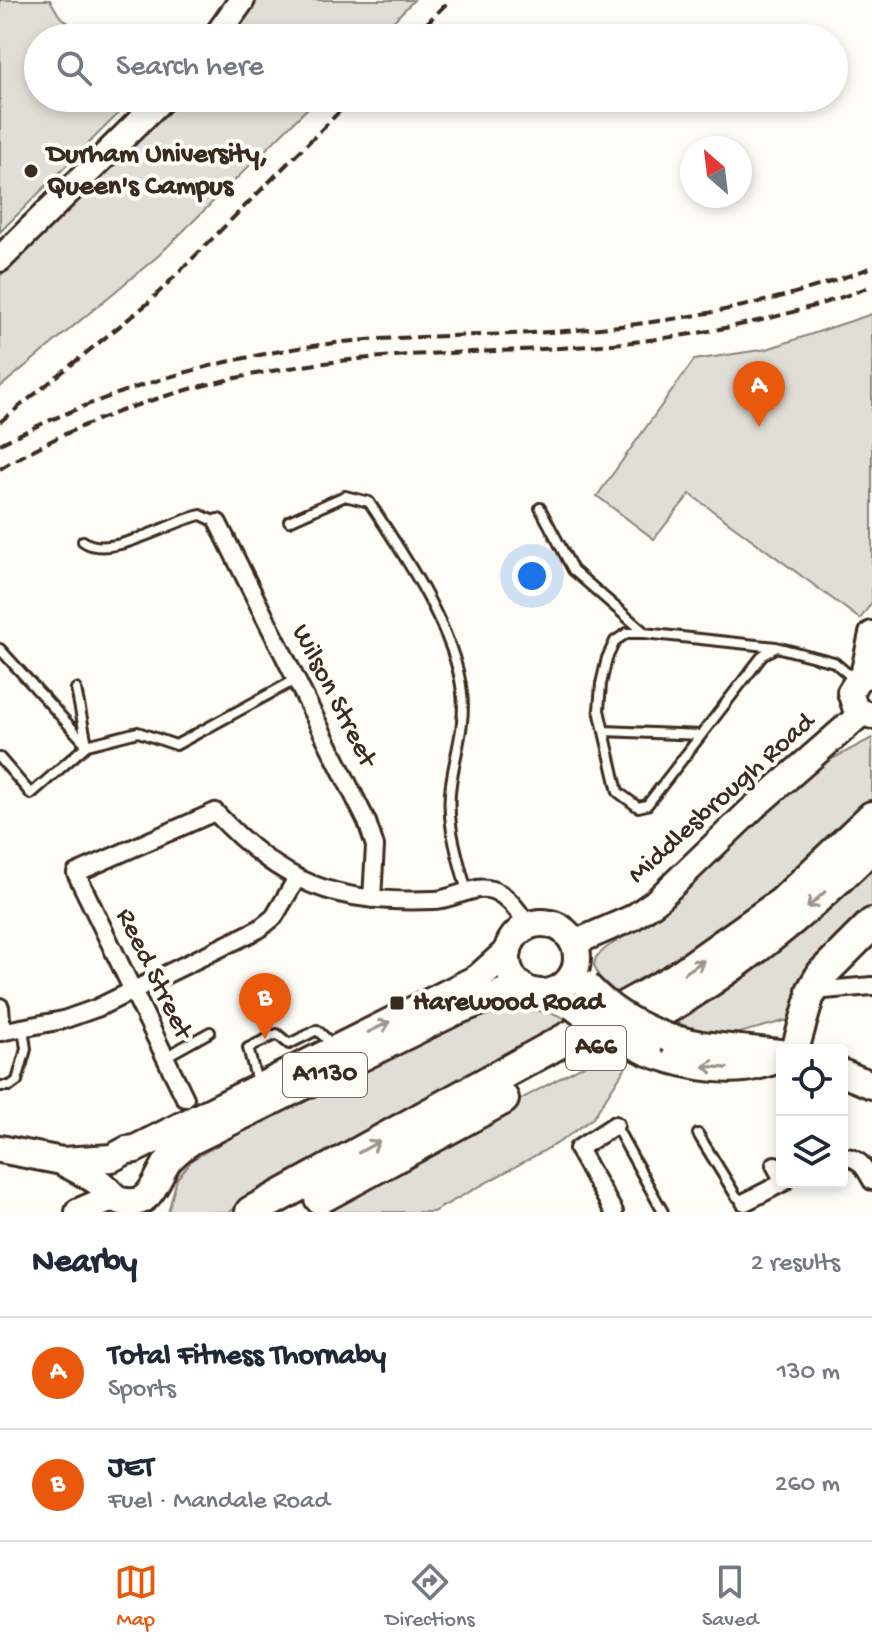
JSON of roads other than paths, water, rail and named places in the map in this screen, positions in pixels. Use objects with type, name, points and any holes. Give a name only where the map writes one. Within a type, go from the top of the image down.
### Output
[{"type":"highway","name":"A66","points":[[251,1212],[675,979],[782,903],[872,817]]},
{"type":"highway","name":"A66","points":[[294,1212],[688,996],[797,918],[872,846]]},
{"type":"highway","points":[[812,991],[822,974],[872,924]]},
{"type":"main road","points":[[225,24],[242,0]]},
{"type":"main road","points":[[0,259],[149,112]]},
{"type":"main road","name":"Middlesbrough Road","points":[[577,974],[632,918],[655,902],[753,808],[867,715],[856,710],[850,692],[864,677],[872,634]]},
{"type":"main road","points":[[528,926],[549,923],[568,934],[577,974],[620,1016],[641,1028],[659,1045],[701,1045],[776,1055]]},
{"type":"main road","name":"A1130","points":[[62,1161],[123,1154],[178,1130],[259,1086],[478,978],[508,951],[519,932],[528,926]]},
{"type":"main road","points":[[508,951],[510,972],[536,990],[577,974]]},
{"type":"main road","name":"A1130","points":[[156,1192],[180,1149],[230,1121],[466,1007],[502,993],[536,990],[567,982],[577,974]]},
{"type":"main road","points":[[797,1044],[812,991]]},
{"type":"main road","points":[[848,1075],[872,1085]]},
{"type":"main road","name":"A1130","points":[[0,1149],[62,1161],[92,1177],[120,1200]]},
{"type":"main road","points":[[79,1212],[120,1200],[142,1201],[156,1192],[154,1161],[149,1155],[123,1154],[105,1173],[120,1200]]},
{"type":"street","name":"Wilson Street","points":[[218,523],[367,822],[375,846],[372,899]]},
{"type":"street","name":"Reed Street","points":[[185,1098],[76,873],[215,812],[244,843],[271,864],[297,878]]},
{"type":"street","points":[[0,1007],[1,1032],[63,1020],[97,1008],[259,929],[274,917],[297,878],[338,896],[372,899],[437,900],[488,889],[502,895],[528,926]]},
{"type":"street","points":[[812,991],[872,986]]},
{"type":"street","points":[[614,1212],[578,1149],[615,1125]]},
{"type":"street","points":[[848,1156],[863,1164],[872,1181]]},
{"type":"street","points":[[745,1202],[776,1182]]},
{"type":"lane","points":[[289,521],[345,496],[369,502],[401,550],[447,638],[462,692],[463,724],[450,785],[450,820],[467,893]]},
{"type":"lane","points":[[540,508],[573,570],[644,633]]},
{"type":"lane","points":[[83,541],[93,547],[111,547],[201,515],[218,523]]},
{"type":"lane","points":[[776,647],[763,655],[647,805],[638,807],[618,792],[599,710],[607,658],[615,641],[627,633],[776,647],[834,662],[864,677]]},
{"type":"lane","points":[[0,649],[87,745]]},
{"type":"lane","points":[[0,758],[31,794],[87,745],[138,732],[176,745],[295,680]]},
{"type":"lane","points":[[76,689],[87,745]]},
{"type":"lane","points":[[604,731],[701,735]]},
{"type":"lane","points":[[0,1086],[10,1086],[17,1081],[26,1049],[23,1028]]},
{"type":"lane","points":[[259,1086],[248,1048],[277,1034],[289,1044],[317,1030],[336,1048]]},
{"type":"lane","points":[[164,1057],[210,1032]]},
{"type":"lane","points":[[615,1125],[663,1212]]},
{"type":"lane","points":[[698,1134],[736,1196],[745,1202]]},
{"type":"railway","points":[[426,24],[450,0]]},
{"type":"railway","points":[[0,422],[147,304],[339,112]]},
{"type":"railway","points":[[0,444],[121,392],[248,357],[365,340],[547,332],[652,322],[764,301],[872,267]]},
{"type":"railway","points":[[0,469],[78,428],[119,412],[246,376],[365,358],[660,339],[768,319],[872,286]]},
{"type":"place","name":"Durham University, Queen's Campus","points":[[31,171]]},
{"type":"place","name":"Total Fitness Thornaby","points":[[759,427]]},
{"type":"place","name":"Harewood Road","points":[[397,1003]]},
{"type":"place","name":"JET","points":[[265,1039]]}]
